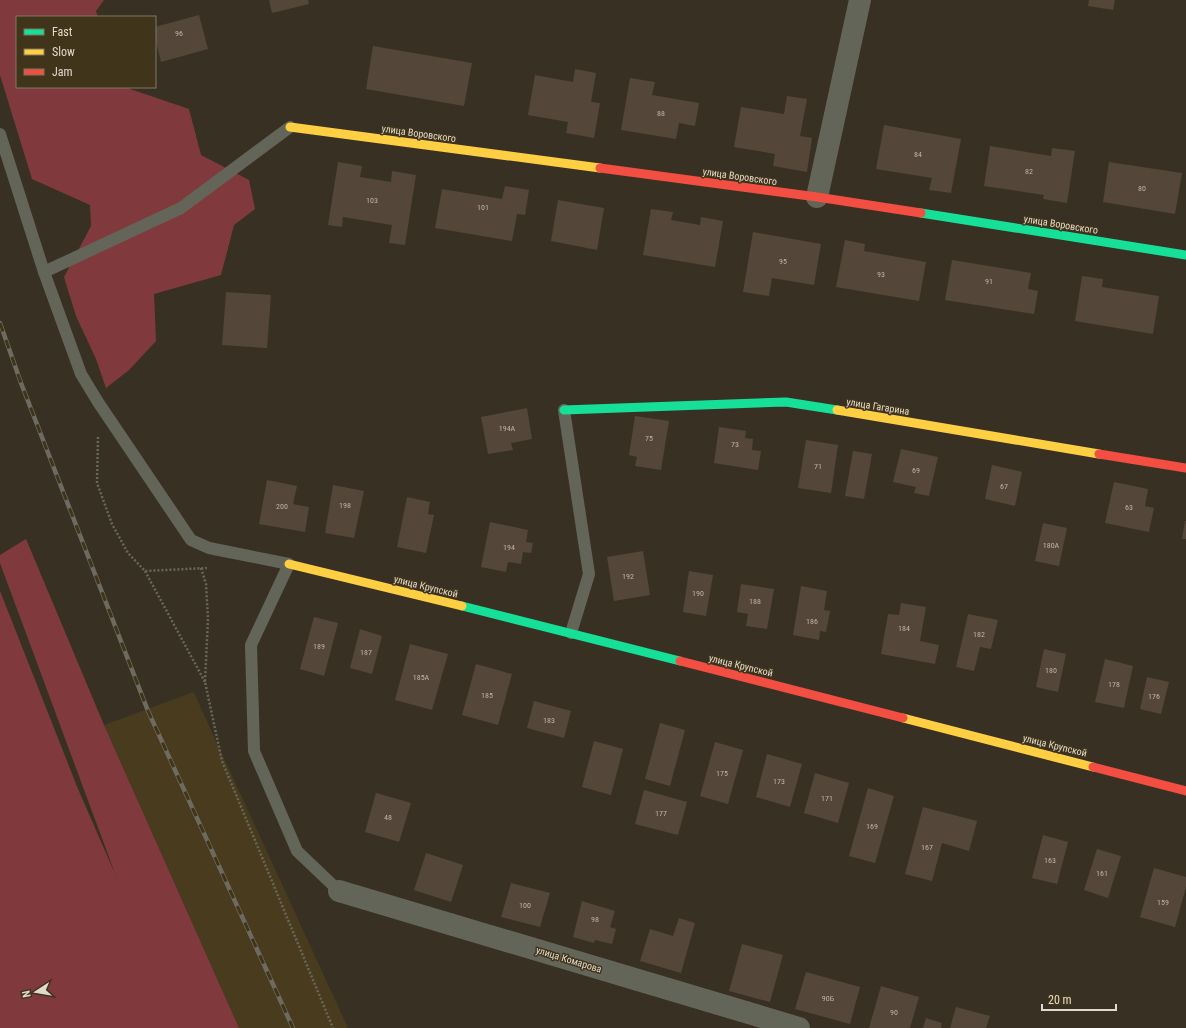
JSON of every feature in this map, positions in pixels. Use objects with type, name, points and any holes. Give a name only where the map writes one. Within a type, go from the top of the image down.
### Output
[{"type":"street","points":[[817,197],[860,0]]},
{"type":"street","name":"улица Воровского","points":[[290,127],[817,197],[1186,255]]},
{"type":"street","name":"улица Гагарина","points":[[564,410],[786,402],[1186,468]]},
{"type":"street","name":"улица Крупской","points":[[289,564],[571,632],[1186,791]]},
{"type":"street","name":"улица Комарова","points":[[339,890],[799,1028]]},
{"type":"lane","points":[[44,272],[181,208],[290,127]]},
{"type":"lane","points":[[0,134],[44,272],[81,374],[98,402],[191,540],[209,548],[289,564],[251,645],[254,751],[297,851],[339,890]]},
{"type":"lane","points":[[564,410],[590,574],[571,632]]},
{"type":"path","points":[[201,568],[206,584],[208,619],[205,682],[222,761],[333,1028]]},
{"type":"path","points":[[145,571],[205,682]]},
{"type":"shaded area","points":[[0,0],[104,0],[96,11],[98,16],[16,16],[16,88],[130,88],[189,109],[201,155],[249,180],[255,209],[234,225],[221,275],[154,294],[156,341],[129,370],[106,388],[96,359],[76,316],[64,277],[91,226],[90,205],[32,179],[0,75]]},
{"type":"shaded area","points":[[26,539],[104,725],[239,1028],[0,1028],[0,591],[78,789],[116,876],[0,563],[0,555]]},
{"type":"shaded area","points":[[194,692],[348,1028],[239,1028],[104,725]]},
{"type":"building","points":[[269,0],[308,0],[309,4],[272,13]]},
{"type":"building","points":[[1089,0],[1115,0],[1113,10],[1088,6]]},
{"type":"building","points":[[199,15],[208,49],[161,62],[156,42],[156,27]]},
{"type":"building","points":[[373,46],[472,63],[464,106],[366,89]]},
{"type":"building","points":[[575,69],[596,73],[591,102],[600,103],[594,138],[566,133],[568,122],[528,115],[535,75],[573,82]]},
{"type":"building","points":[[630,78],[655,82],[652,95],[699,103],[695,126],[679,123],[676,139],[621,130]]},
{"type":"building","points":[[787,96],[807,99],[800,136],[812,138],[807,172],[773,166],[775,154],[734,147],[741,107],[784,114]]},
{"type":"building","points":[[884,125],[961,139],[951,193],[929,190],[932,178],[876,169]]},
{"type":"building","points":[[990,146],[1051,156],[1052,148],[1075,151],[1067,203],[1043,199],[1044,195],[984,186]]},
{"type":"building","points":[[338,162],[362,166],[360,177],[391,182],[392,171],[416,175],[405,245],[389,243],[392,225],[343,217],[342,227],[328,225]]},
{"type":"building","points":[[1109,162],[1182,173],[1175,214],[1103,202]]},
{"type":"building","points":[[505,186],[529,190],[525,215],[517,214],[512,241],[435,228],[442,189],[502,199]]},
{"type":"building","points":[[558,200],[604,208],[597,250],[551,241]]},
{"type":"building","points":[[651,209],[673,212],[671,220],[700,225],[701,217],[723,221],[715,267],[643,255]]},
{"type":"building","points":[[753,232],[821,244],[814,285],[772,278],[769,296],[743,292]]},
{"type":"building","points":[[845,240],[865,244],[864,251],[926,262],[919,301],[836,287]]},
{"type":"building","points":[[952,260],[1031,273],[1028,289],[1038,291],[1034,314],[945,300]]},
{"type":"building","points":[[1082,276],[1103,279],[1102,287],[1159,296],[1153,334],[1075,321]]},
{"type":"building","points":[[226,292],[271,295],[267,348],[222,345]]},
{"type":"building","points":[[527,408],[532,439],[511,443],[513,450],[488,454],[481,417]]},
{"type":"building","points":[[635,416],[669,421],[661,470],[635,466],[637,457],[629,455]]},
{"type":"building","points":[[719,427],[746,431],[745,438],[753,439],[752,450],[761,451],[758,470],[714,463]]},
{"type":"building","points":[[806,440],[838,445],[831,493],[798,488]]},
{"type":"building","points":[[901,449],[938,457],[929,496],[914,493],[916,487],[893,482]]},
{"type":"building","points":[[853,451],[872,454],[864,499],[845,496]]},
{"type":"building","points":[[992,465],[1022,472],[1015,506],[985,499]]},
{"type":"building","points":[[267,480],[297,486],[293,504],[309,507],[305,532],[259,524]]},
{"type":"building","points":[[1114,482],[1148,489],[1145,506],[1154,508],[1149,532],[1105,523]]},
{"type":"building","points":[[333,485],[364,491],[354,538],[325,533]]},
{"type":"building","points":[[407,497],[430,502],[428,514],[434,515],[426,553],[397,547]]},
{"type":"building","points":[[1185,521],[1186,539],[1182,539]]},
{"type":"building","points":[[490,522],[528,530],[526,542],[533,543],[531,553],[523,552],[521,564],[508,562],[506,572],[481,567]]},
{"type":"building","points":[[1043,523],[1067,528],[1059,566],[1035,561]]},
{"type":"building","points":[[643,551],[650,595],[614,601],[607,557]]},
{"type":"building","points":[[689,571],[713,575],[706,616],[683,612]]},
{"type":"building","points":[[741,584],[774,589],[767,629],[746,626],[748,614],[737,612]]},
{"type":"building","points":[[801,586],[827,591],[824,610],[830,611],[826,632],[820,631],[819,640],[793,635]]},
{"type":"building","points":[[901,603],[926,607],[920,641],[939,645],[935,664],[881,654],[888,614],[899,615]]},
{"type":"building","points":[[968,614],[998,620],[991,649],[980,647],[974,671],[956,667]]},
{"type":"building","points":[[314,617],[338,623],[324,676],[300,669]]},
{"type":"building","points":[[360,629],[382,636],[372,674],[350,668]]},
{"type":"building","points":[[410,644],[448,654],[432,710],[395,700]]},
{"type":"building","points":[[1044,649],[1066,654],[1058,692],[1036,687]]},
{"type":"building","points":[[1105,659],[1133,666],[1124,708],[1095,702]]},
{"type":"building","points":[[476,664],[512,674],[498,725],[462,715]]},
{"type":"building","points":[[1147,677],[1169,682],[1161,714],[1140,709]]},
{"type":"building","points":[[534,701],[571,711],[564,738],[527,728]]},
{"type":"building","points":[[660,723],[685,730],[670,786],[645,779]]},
{"type":"building","points":[[594,741],[623,749],[611,795],[582,787]]},
{"type":"building","points":[[715,742],[743,750],[728,804],[700,796]]},
{"type":"building","points":[[767,754],[802,764],[790,807],[756,797]]},
{"type":"building","points":[[815,773],[849,783],[838,823],[804,813]]},
{"type":"building","points":[[868,788],[894,796],[875,863],[849,856]]},
{"type":"building","points":[[644,790],[687,802],[678,835],[635,824]]},
{"type":"building","points":[[376,793],[411,803],[399,842],[365,832]]},
{"type":"building","points":[[923,807],[977,821],[969,851],[942,843],[932,881],[905,874]]},
{"type":"building","points":[[1043,835],[1068,842],[1057,884],[1032,878]]},
{"type":"building","points":[[1097,849],[1121,856],[1108,898],[1084,890]]},
{"type":"building","points":[[426,853],[463,865],[451,902],[414,890]]},
{"type":"building","points":[[1154,868],[1186,877],[1186,887],[1175,927],[1140,917]]},
{"type":"building","points":[[511,883],[550,893],[540,927],[501,917]]},
{"type":"building","points":[[582,901],[615,911],[610,927],[616,929],[612,944],[595,940],[594,943],[573,937]]},
{"type":"building","points":[[679,918],[695,923],[681,973],[640,961],[650,929],[673,936]]},
{"type":"building","points":[[742,944],[783,955],[770,1002],[729,991]]},
{"type":"building","points":[[806,972],[860,987],[850,1024],[795,1009]]},
{"type":"building","points":[[881,986],[919,997],[910,1028],[869,1028]]},
{"type":"building","points":[[956,1007],[990,1016],[986,1028],[950,1028]]},
{"type":"building","points":[[926,1018],[942,1023],[941,1028],[923,1028]]},
{"type":"railway","points":[[0,323],[21,383],[148,711],[293,1028]]},
{"type":"traffic: fast","points":[[921,213],[1186,255]]},
{"type":"traffic: fast","points":[[564,410],[786,402],[837,410]]},
{"type":"traffic: fast","points":[[462,606],[680,661]]},
{"type":"traffic: slow","points":[[290,127],[600,168]]},
{"type":"traffic: slow","points":[[837,410],[1099,454]]},
{"type":"traffic: slow","points":[[289,564],[462,606]]},
{"type":"traffic: slow","points":[[903,718],[1093,767]]},
{"type":"traffic: jam","points":[[600,168],[817,197],[921,213]]},
{"type":"traffic: jam","points":[[1099,454],[1186,468]]},
{"type":"traffic: jam","points":[[680,661],[903,718]]},
{"type":"traffic: jam","points":[[1093,767],[1186,791]]}]
